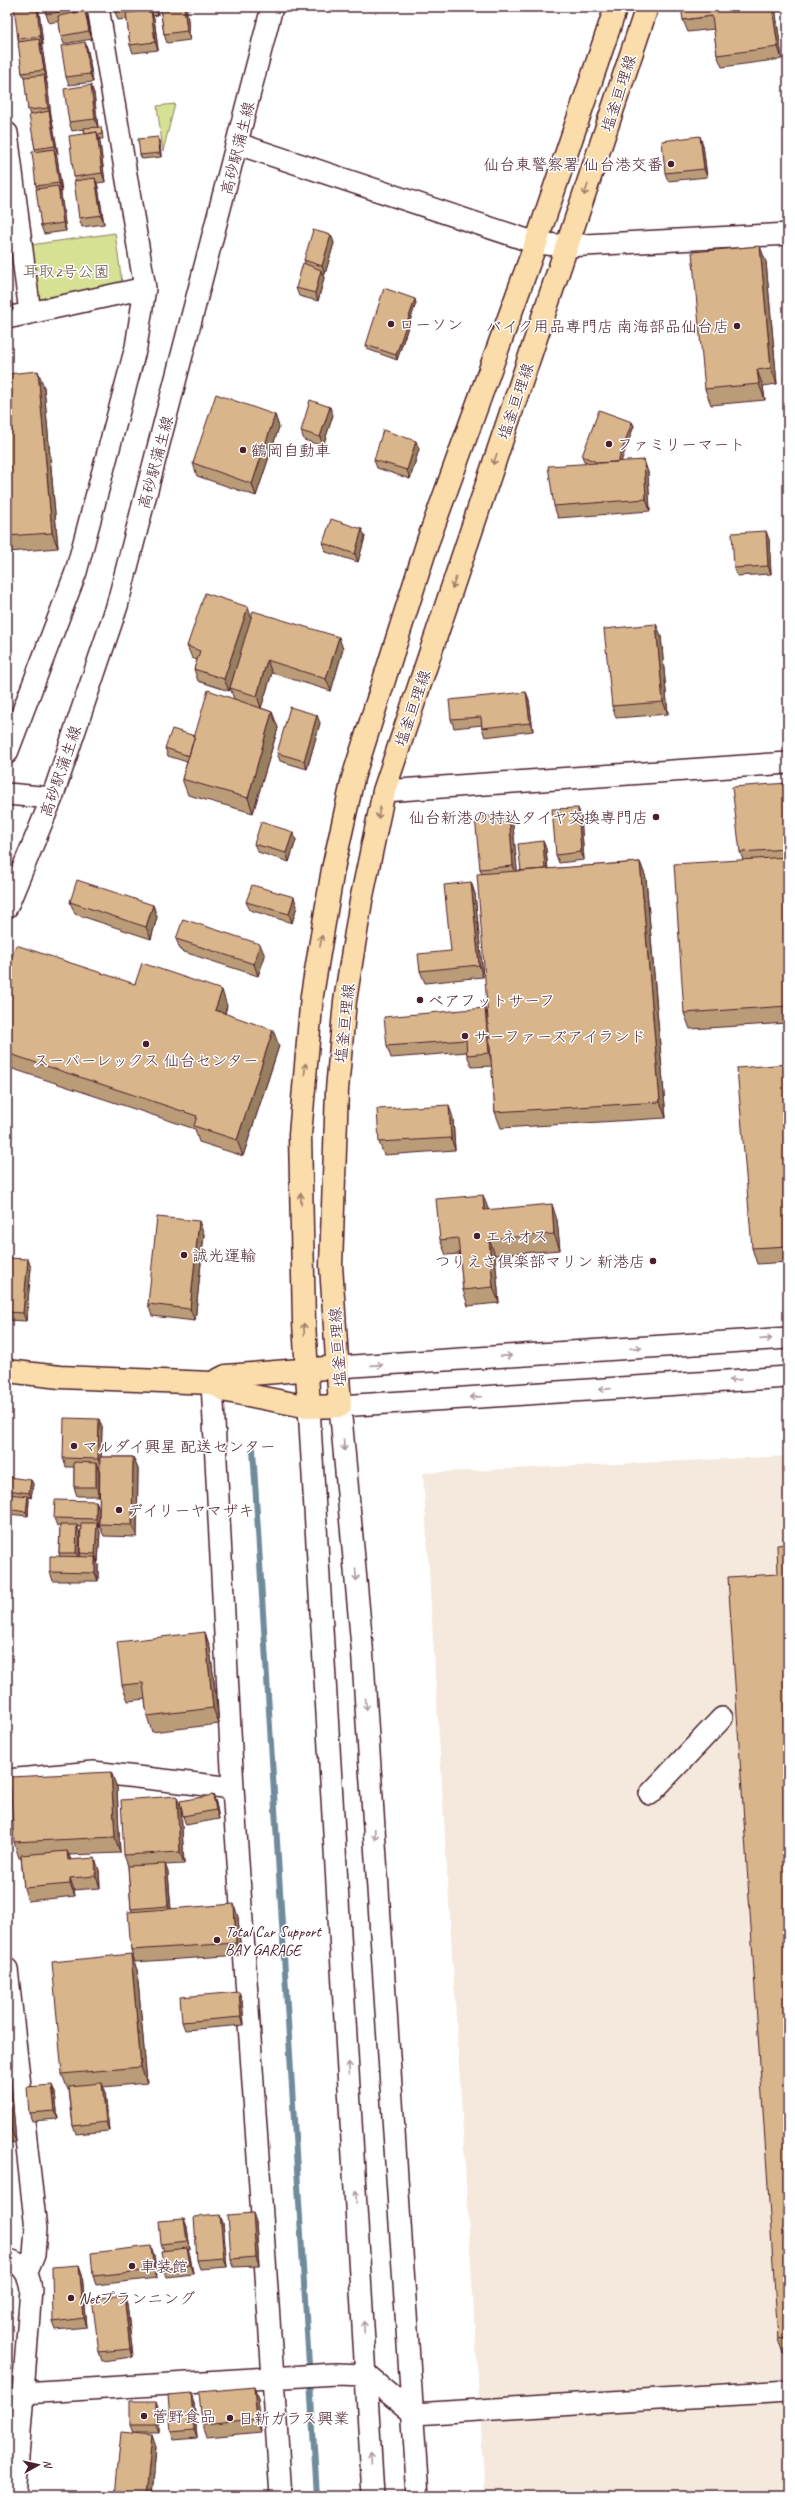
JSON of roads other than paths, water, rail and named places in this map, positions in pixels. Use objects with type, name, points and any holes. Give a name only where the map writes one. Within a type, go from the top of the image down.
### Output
[{"type":"main road","name":"塩釜亘理線","points":[[309,1407],[306,1368],[300,1135],[312,995],[333,869],[353,778],[429,538],[536,243],[616,7]]},
{"type":"main road","name":"塩釜亘理線","points":[[7,1371],[60,1376],[222,1383],[267,1397],[309,1407],[340,1406],[331,1266],[337,1090],[345,1001],[361,901],[384,790],[646,7]]},
{"type":"main road","points":[[222,1383],[266,1372],[306,1368],[338,1367]]},
{"type":"street","points":[[7,754],[76,572],[136,347],[145,288],[98,7]]},
{"type":"street","name":"高砂駅蒲生線","points":[[7,907],[52,798],[117,606],[238,144],[272,7]]},
{"type":"street","points":[[7,133],[30,313]]},
{"type":"street","points":[[238,144],[536,243],[567,246],[788,234]]},
{"type":"street","points":[[7,318],[145,288]]},
{"type":"street","points":[[384,790],[788,763]]},
{"type":"street","points":[[7,794],[52,798]]},
{"type":"street","points":[[338,1367],[788,1338]]},
{"type":"street","points":[[418,2496],[414,2414],[362,1646],[340,1406],[788,1377]]},
{"type":"street","points":[[222,1383],[233,1788],[282,2378],[282,2496]]},
{"type":"street","points":[[309,1407],[373,2496]]},
{"type":"street","points":[[650,1794],[722,1718]]},
{"type":"street","points":[[7,1780],[93,1772],[233,1788]]},
{"type":"street","points":[[7,1969],[36,2229],[34,2255],[27,2272]]},
{"type":"street","points":[[7,2260],[19,2265],[27,2272],[31,2289],[15,2496]]},
{"type":"street","points":[[23,2393],[334,2374],[367,2375],[414,2414],[788,2391]]},
{"type":"waterway","points":[[253,1449],[317,2496]]},
{"type":"place","name":"仙台東警察署 仙台港交番","points":[[671,164]]},
{"type":"place","name":"ローソン","points":[[391,324]]},
{"type":"place","name":"バイク用品専門店 南海部品仙台店","points":[[737,326]]},
{"type":"place","name":"ファミリーマート","points":[[609,444]]},
{"type":"place","name":"鶴岡自動車","points":[[243,450]]},
{"type":"place","name":"仙台新港の持込タイヤ交換専門店","points":[[656,817]]},
{"type":"place","name":"ベアフットサーフ","points":[[420,1000]]},
{"type":"place","name":"サーファーズアイランド","points":[[465,1036]]},
{"type":"place","name":"スーパーレックス 仙台センター","points":[[146,1044]]},
{"type":"place","name":"エネオス","points":[[477,1236]]},
{"type":"place","name":"誠光運輸","points":[[184,1255]]},
{"type":"place","name":"つりえさ倶楽部マリン 新港店","points":[[653,1261]]},
{"type":"place","name":"マルダイ興星 配送センター","points":[[74,1446]]},
{"type":"place","name":"デイリーヤマザキ","points":[[119,1510]]},
{"type":"place","name":"Total Car Support BAY GARAGE","points":[[217,1940]]},
{"type":"place","name":"車装館","points":[[132,2266]]},
{"type":"place","name":"Netプランニング","points":[[71,2298]]},
{"type":"place","name":"菅野食品","points":[[144,2416]]},
{"type":"place","name":"日新ガラス興業","points":[[230,2418]]},
{"type":"park label","name":"耳取2号公園","points":[[66,271]]}]
